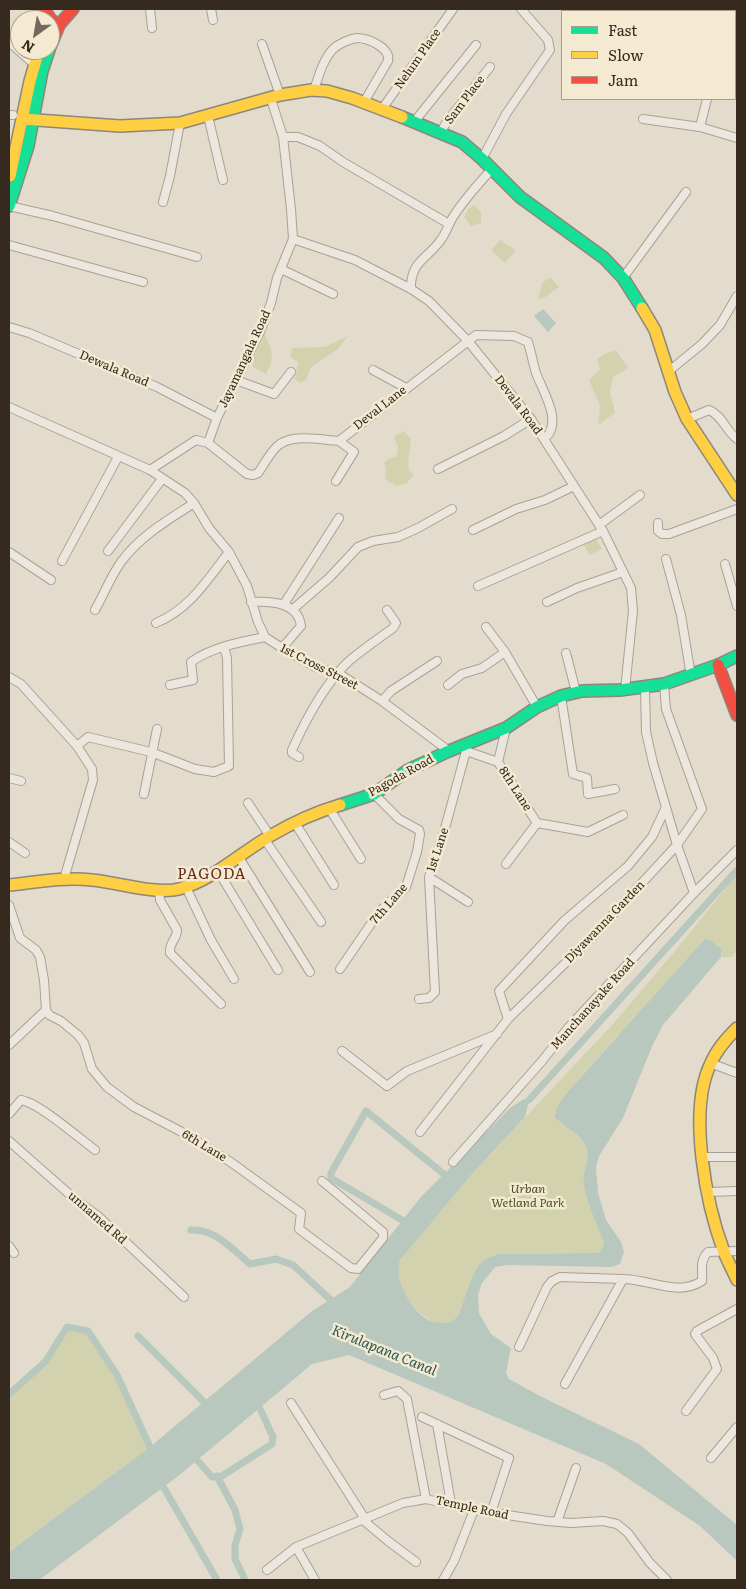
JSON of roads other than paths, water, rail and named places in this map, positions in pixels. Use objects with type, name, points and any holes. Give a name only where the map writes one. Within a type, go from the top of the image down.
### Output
[{"type":"main road","points":[[60,14],[73,9]]},
{"type":"main road","points":[[9,179],[17,152],[22,116],[35,60]]},
{"type":"main road","points":[[28,146],[22,116],[45,60]]},
{"type":"main road","points":[[22,116],[64,123],[120,126],[180,123],[276,97],[314,90],[327,91],[364,102],[462,142],[520,197],[604,258],[623,278],[655,330],[673,368],[675,392],[687,418],[737,495]]},
{"type":"main road","points":[[22,116],[121,121],[136,124]]},
{"type":"main road","points":[[9,206],[28,146],[43,129],[64,123]]},
{"type":"main road","name":"Pagoda Road","points":[[9,885],[64,879],[92,880],[159,890],[176,890],[186,887],[218,871],[238,856],[295,823],[329,808],[374,794],[408,770],[449,751],[464,749],[506,728],[537,708],[561,696],[576,692],[625,690],[664,684],[691,676],[737,656]]},
{"type":"main road","points":[[718,665],[737,715]]},
{"type":"main road","points":[[737,1028],[720,1046],[710,1063],[700,1105],[700,1140],[709,1192],[724,1252],[737,1280]]},
{"type":"street","points":[[150,9],[152,28]]},
{"type":"street","points":[[211,9],[213,20]]},
{"type":"street","name":"Nelum Place","points":[[382,109],[453,9]]},
{"type":"street","points":[[482,159],[506,114],[550,50],[548,40],[520,9]]},
{"type":"street","points":[[314,90],[321,69],[333,49],[344,42],[357,38],[373,42],[390,56],[364,102]]},
{"type":"street","points":[[9,42],[34,64]]},
{"type":"street","name":"Jayamangala Road","points":[[208,443],[217,418],[271,304],[281,269],[293,239],[292,209],[283,137],[276,97],[262,44]]},
{"type":"street","points":[[414,122],[476,45]]},
{"type":"street","name":"Sam Place","points":[[441,132],[446,123],[490,68]]},
{"type":"street","points":[[700,127],[708,100]]},
{"type":"street","points":[[208,116],[223,180]]},
{"type":"street","points":[[643,119],[700,127],[737,138]]},
{"type":"street","points":[[163,202],[180,123]]},
{"type":"street","points":[[283,137],[298,137],[320,146],[343,162],[449,224]]},
{"type":"street","points":[[411,289],[411,282],[417,264],[440,241],[449,224],[477,184],[492,169]]},
{"type":"street","points":[[623,278],[686,192]]},
{"type":"street","points":[[9,206],[53,216],[197,257]]},
{"type":"street","name":"Devala Road","points":[[293,239],[355,260],[411,289],[429,301],[468,342],[531,419],[601,528],[631,588],[633,611],[625,690]]},
{"type":"street","points":[[9,244],[143,282]]},
{"type":"street","points":[[281,269],[334,294]]},
{"type":"street","points":[[673,368],[702,344],[720,325],[737,296]]},
{"type":"street","name":"Dewala Road","points":[[9,327],[29,333],[157,387],[217,418]]},
{"type":"street","name":"Deval Lane","points":[[339,441],[476,335],[514,336],[528,342],[553,420],[548,436],[544,439]]},
{"type":"street","points":[[373,370],[406,388]]},
{"type":"street","points":[[236,380],[269,394],[274,394],[292,372]]},
{"type":"street","points":[[9,407],[150,470],[185,494],[194,503],[209,528],[229,552],[247,586],[251,602],[265,637],[224,647],[199,656],[191,662],[193,680],[170,685]]},
{"type":"street","points":[[687,418],[709,410],[716,413],[737,439]]},
{"type":"street","points":[[438,469],[504,436],[531,419]]},
{"type":"street","points":[[150,470],[196,440],[208,443],[247,474],[253,475],[258,473],[278,445],[289,440],[307,439],[339,441],[354,452],[336,480]]},
{"type":"street","points":[[62,561],[118,457]]},
{"type":"street","points":[[108,551],[162,479]]},
{"type":"street","points":[[473,530],[516,509],[545,500],[574,486]]},
{"type":"street","points":[[478,586],[601,528],[640,495]]},
{"type":"street","points":[[95,610],[120,563],[132,549],[152,530],[194,503]]},
{"type":"street","points":[[292,610],[329,578],[358,546],[373,541],[398,537],[452,509]]},
{"type":"street","points":[[658,523],[658,531],[662,534],[669,534],[737,509]]},
{"type":"street","points":[[284,604],[339,518]]},
{"type":"street","points":[[9,552],[51,580]]},
{"type":"street","points":[[156,623],[171,617],[196,595],[229,552]]},
{"type":"street","points":[[666,559],[681,615],[691,676]]},
{"type":"street","points":[[725,564],[737,606]]},
{"type":"street","points":[[547,602],[576,588],[623,572]]},
{"type":"street","points":[[251,602],[268,601],[284,604],[292,610],[301,623],[302,626],[282,648]]},
{"type":"street","points":[[299,757],[292,753],[292,750],[307,717],[338,673],[349,661],[393,628],[396,623],[388,610]]},
{"type":"street","points":[[486,627],[505,652],[537,708]]},
{"type":"street","name":"1st Cross Street","points":[[265,637],[315,667],[338,673],[382,701],[449,751]]},
{"type":"street","points":[[77,746],[88,737],[151,752],[195,769],[214,772],[229,766],[227,658],[224,647]]},
{"type":"street","points":[[448,685],[462,674],[482,668],[505,652]]},
{"type":"street","points":[[566,653],[576,692]]},
{"type":"street","points":[[382,701],[391,690],[437,661]]},
{"type":"street","points":[[9,677],[21,684],[77,746],[92,769],[93,780],[64,879]]},
{"type":"street","name":"Diyawanna Garden","points":[[420,1132],[508,1019],[592,937],[677,845],[702,809],[666,709],[664,684]]},
{"type":"street","points":[[645,688],[646,732],[653,763],[677,845],[694,893]]},
{"type":"street","points":[[561,696],[573,774],[587,778],[588,794],[615,789]]},
{"type":"street","points":[[498,762],[506,728]]},
{"type":"street","points":[[144,794],[157,729]]},
{"type":"street","name":"8th Lane","points":[[464,749],[498,762],[537,823],[588,832],[623,816]]},
{"type":"street","name":"1st Lane","points":[[419,999],[429,998],[435,992],[429,877],[444,832],[464,749]]},
{"type":"street","points":[[9,778],[21,781]]},
{"type":"street","name":"7th Lane","points":[[340,969],[379,912],[406,887],[417,852],[419,830],[399,819],[374,794]]},
{"type":"street","points":[[248,803],[267,838],[321,922]]},
{"type":"street","points":[[508,1019],[498,991],[564,921],[628,866],[652,837],[666,807]]},
{"type":"street","points":[[329,808],[361,859]]},
{"type":"street","points":[[295,823],[334,885]]},
{"type":"street","points":[[506,864],[537,823]]},
{"type":"street","points":[[9,842],[26,853]]},
{"type":"street","name":"Manchanayake Road","points":[[453,1162],[568,1028],[694,893],[737,850]]},
{"type":"street","points":[[238,856],[310,972]]},
{"type":"street","points":[[218,871],[278,970]]},
{"type":"street","points":[[429,877],[468,902]]},
{"type":"street","points":[[186,887],[211,940],[234,979]]},
{"type":"street","points":[[159,890],[160,900],[177,930],[177,935],[170,945],[170,952],[221,1004]]},
{"type":"street","points":[[9,905],[20,938],[36,950],[40,957],[46,1010],[10,1039]]},
{"type":"street","name":"6th Lane","points":[[46,1010],[49,1015],[78,1035],[84,1043],[92,1069],[106,1087],[134,1107],[180,1131],[232,1163],[301,1213],[299,1229],[351,1268],[358,1269],[383,1238],[383,1232],[322,1181]]},
{"type":"street","points":[[342,1051],[387,1086],[407,1071],[497,1034]]},
{"type":"street","points":[[710,1063],[737,1073]]},
{"type":"street","points":[[9,1114],[21,1100],[27,1101],[95,1150]]},
{"type":"street","name":"unnamed Rd","points":[[9,1140],[76,1200],[98,1216],[184,1297]]},
{"type":"street","points":[[703,1157],[737,1157]]},
{"type":"street","points":[[709,1192],[737,1191]]},
{"type":"street","points":[[9,1246],[14,1253]]},
{"type":"street","points":[[519,1347],[547,1287],[552,1281],[560,1278],[623,1279],[654,1283],[672,1289],[694,1287],[702,1281],[702,1262],[708,1252],[737,1251]]},
{"type":"street","points":[[565,1384],[623,1279]]},
{"type":"street","points":[[686,1411],[717,1369],[713,1358],[695,1334],[697,1330],[737,1309]]},
{"type":"street","points":[[384,1396],[398,1391],[407,1399],[426,1498]]},
{"type":"street","points":[[291,1403],[364,1519],[388,1541],[416,1562]]},
{"type":"street","points":[[422,1417],[509,1458],[491,1513]]},
{"type":"street","points":[[437,1424],[451,1503]]},
{"type":"street","points":[[711,1458],[737,1427]]},
{"type":"street","points":[[557,1522],[576,1468]]},
{"type":"street","name":"Temple Road","points":[[267,1570],[296,1547],[403,1503],[426,1498],[474,1510],[557,1522],[603,1521],[617,1524],[628,1533],[650,1563],[667,1580]]},
{"type":"street","points":[[443,1580],[454,1561],[474,1510]]},
{"type":"street","points":[[296,1547],[314,1580]]},
{"type":"water","points":[[543,309],[556,323],[548,332],[534,316]]},
{"type":"water","name":"Kirulapana Canal","points":[[705,939],[710,940],[721,949],[721,957],[663,1025],[653,1044],[623,1118],[599,1156],[596,1167],[598,1193],[606,1220],[621,1242],[624,1252],[620,1264],[611,1267],[508,1265],[495,1267],[482,1283],[478,1295],[479,1313],[491,1334],[511,1348],[506,1373],[509,1379],[639,1444],[737,1525],[737,1561],[700,1526],[606,1464],[349,1355],[312,1364],[177,1477],[39,1580],[9,1580],[9,1552],[150,1447],[312,1311],[350,1287],[420,1198],[510,1108],[524,1099],[529,1100],[525,1117],[470,1176],[400,1260],[399,1276],[405,1293],[412,1305],[425,1318],[436,1322],[449,1322],[459,1314],[475,1271],[488,1258],[498,1254],[600,1252],[604,1243],[584,1184],[587,1148],[578,1135],[555,1117],[556,1110],[564,1096]]},
{"type":"waterway","points":[[529,1100],[737,870]]},
{"type":"waterway","points":[[402,1220],[331,1178],[331,1173],[366,1111],[445,1175]]},
{"type":"waterway","points":[[191,1230],[216,1236],[250,1264],[276,1259],[293,1265],[333,1302]]},
{"type":"waterway","points":[[9,1394],[45,1362],[67,1327],[88,1331],[117,1375],[154,1453]]},
{"type":"waterway","points":[[138,1336],[210,1408]]},
{"type":"waterway","points":[[191,1453],[212,1477],[222,1476],[272,1444],[273,1437],[256,1400]]},
{"type":"waterway","points":[[217,1476],[235,1510],[240,1529],[235,1545],[235,1559],[245,1580]]},
{"type":"waterway","points":[[160,1481],[217,1580]]},
{"type":"district","name":"PAGODA","points":[[212,875]]},
{"type":"park label","name":"Urban Wetland Park","points":[[528,1196]]}]
